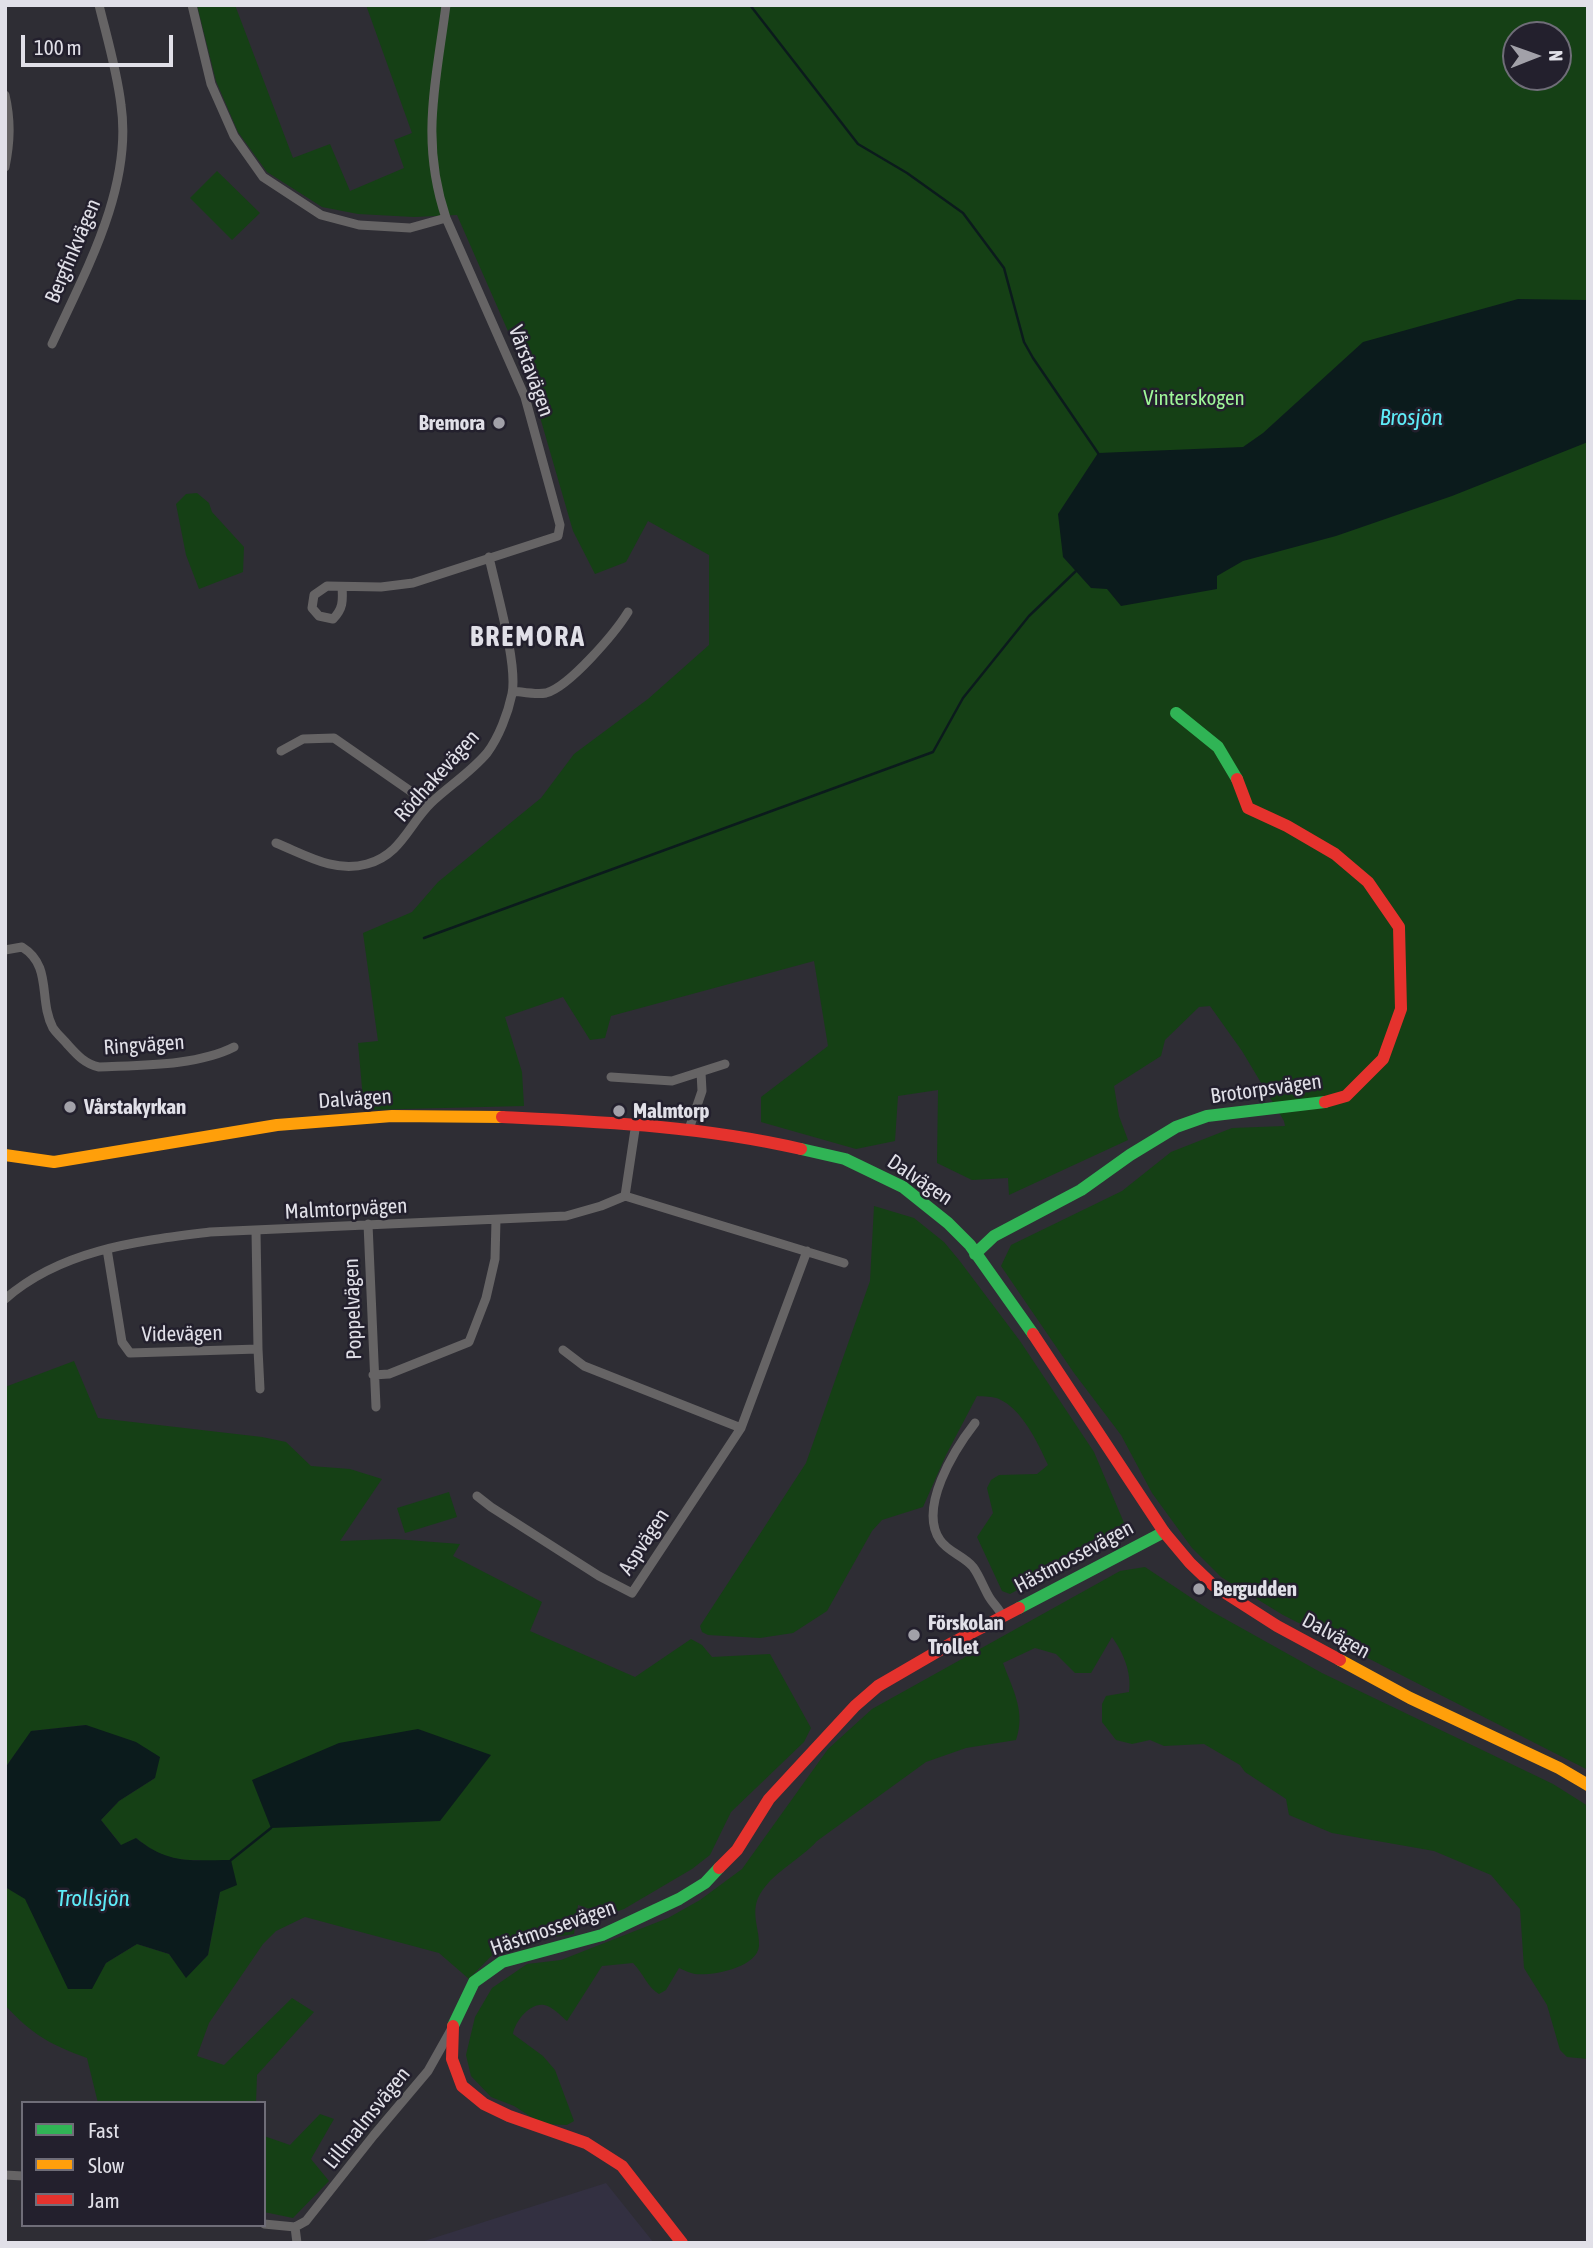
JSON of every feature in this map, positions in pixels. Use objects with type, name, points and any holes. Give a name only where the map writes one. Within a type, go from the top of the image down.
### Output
[{"type":"street","name":"Bergfinkvägen","points":[[52,344],[93,256],[114,200],[121,149],[122,107],[99,5]]},
{"type":"street","points":[[192,5],[211,84],[234,136],[263,177],[321,215],[359,225],[410,228],[446,218]]},
{"type":"street","name":"Vårstavägen","points":[[342,587],[382,587],[414,583],[558,536],[560,525],[525,397],[446,218],[436,189],[430,143],[433,87],[446,5]]},
{"type":"street","points":[[5,95],[10,119],[10,146],[5,167]]},
{"type":"street","name":"Rödhakevägen","points":[[276,843],[322,863],[345,868],[369,864],[395,849],[429,804],[488,751],[502,724],[513,691],[508,640],[489,557]]},
{"type":"street","points":[[513,691],[544,694],[560,687],[617,630],[628,612]]},
{"type":"street","name":"Brotorpsvägen","points":[[975,1254],[994,1236],[1081,1190],[1176,1127],[1207,1116],[1324,1102],[1346,1096],[1383,1059],[1398,1022],[1401,1009],[1399,927],[1368,882],[1335,854],[1287,826],[1248,808],[1228,761],[1218,747],[1211,738],[1176,713]]},
{"type":"street","points":[[281,751],[303,739],[334,738],[429,804]]},
{"type":"street","name":"Ringvägen","points":[[5,950],[22,947],[34,954],[40,965],[52,1026],[76,1055],[90,1065],[123,1066],[200,1058],[220,1054],[234,1046]]},
{"type":"street","points":[[611,1077],[672,1081],[725,1064]]},
{"type":"street","points":[[689,1129],[702,1091],[701,1072]]},
{"type":"street","name":"Dalvägen","points":[[5,1155],[54,1162],[278,1125],[392,1116],[465,1115],[636,1123],[689,1129],[821,1152],[866,1168],[903,1187],[959,1233],[1015,1308],[1164,1532],[1213,1585],[1277,1626],[1410,1698],[1559,1768],[1588,1785]]},
{"type":"street","points":[[636,1123],[625,1196],[844,1263]]},
{"type":"street","name":"Malmtorpvägen","points":[[5,1299],[30,1279],[70,1260],[107,1249],[210,1232],[566,1216],[625,1196]]},
{"type":"street","name":"Poppelvägen","points":[[368,1224],[373,1375],[388,1374],[469,1342],[486,1298],[495,1258],[496,1220]]},
{"type":"street","points":[[256,1231],[260,1389]]},
{"type":"street","name":"Videvägen","points":[[107,1249],[122,1342],[130,1353],[258,1349]]},
{"type":"street","name":"Aspvägen","points":[[477,1496],[599,1576],[632,1593],[741,1428],[807,1251]]},
{"type":"street","points":[[563,1350],[584,1366],[741,1428]]},
{"type":"street","points":[[373,1375],[376,1407]]},
{"type":"street","name":"Hästmossevägen","points":[[975,1423],[959,1446],[938,1490],[932,1510],[932,1525],[944,1545],[972,1566],[988,1598],[999,1607],[1003,1617]]},
{"type":"street","name":"Hästmossevägen","points":[[682,2243],[622,2166],[586,2143],[509,2116],[484,2104],[462,2086],[452,2059],[453,2022],[474,1982],[502,1962],[603,1935],[680,1899],[705,1883],[737,1850],[769,1799],[870,1693],[903,1671],[1164,1532]]},
{"type":"street","name":"Lillmalmsvägen","points":[[295,2227],[306,2221],[428,2071],[448,2038],[453,2022]]},
{"type":"street","points":[[266,2224],[295,2227],[297,2243]]},
{"type":"shaded area","points":[[606,2183],[654,2243],[418,2243]]},
{"type":"green space","name":"Vinterskogen","points":[[197,5],[235,5],[293,158],[330,144],[350,191],[404,168],[394,140],[412,133],[366,5],[1588,5],[1588,1770],[1283,1615],[1221,1577],[1192,1548],[1152,1493],[1121,1435],[1074,1373],[1001,1266],[1011,1245],[1122,1191],[1171,1152],[1232,1128],[1285,1126],[1242,1051],[1210,1006],[1199,1007],[1165,1040],[1161,1056],[1114,1086],[1119,1116],[1128,1140],[1009,1195],[1008,1178],[972,1180],[937,1163],[938,1090],[898,1096],[895,1141],[856,1149],[761,1122],[761,1097],[828,1046],[814,961],[611,1016],[605,1038],[590,1040],[563,997],[505,1017],[522,1072],[524,1106],[364,1110],[358,1043],[378,1041],[363,933],[412,912],[438,882],[541,798],[574,754],[648,699],[709,645],[709,555],[648,521],[626,562],[595,574],[573,531],[529,379],[457,215],[414,217],[358,214],[322,207],[267,172],[238,132],[216,81]]},
{"type":"green space","points":[[217,171],[260,213],[232,240],[190,198]]},
{"type":"green space","points":[[197,493],[209,503],[212,512],[244,547],[243,572],[199,589],[186,555],[176,504],[186,494]]},
{"type":"green space","points":[[874,1206],[914,1218],[944,1242],[959,1260],[1020,1341],[1094,1452],[1130,1537],[1045,1575],[1010,1594],[1002,1591],[977,1537],[993,1513],[987,1488],[991,1480],[999,1475],[1037,1474],[1048,1465],[1015,1410],[997,1398],[977,1396],[923,1507],[882,1520],[872,1531],[827,1611],[793,1633],[760,1638],[708,1635],[702,1632],[700,1626],[806,1463],[870,1281]]},
{"type":"green space","points":[[74,1361],[98,1418],[286,1442],[311,1466],[350,1469],[382,1479],[340,1541],[394,1539],[460,1544],[453,1556],[542,1602],[530,1631],[635,1677],[691,1639],[702,1645],[712,1657],[770,1654],[811,1728],[804,1742],[731,1812],[710,1855],[692,1869],[624,1909],[607,1915],[578,1905],[574,1934],[502,1945],[469,1979],[439,1953],[305,1917],[276,1931],[263,1944],[209,2023],[197,2056],[224,2065],[292,1998],[314,2012],[257,2075],[256,2101],[98,2101],[87,2058],[42,2038],[5,2005],[5,1887],[25,1898],[68,1988],[91,1989],[106,1963],[137,1944],[169,1954],[186,1977],[208,1955],[220,1892],[200,1860],[181,1860],[166,1856],[136,1838],[122,1846],[101,1820],[119,1801],[155,1778],[86,1725],[32,1731],[5,1768],[5,1387]]},
{"type":"green space","points":[[449,1492],[457,1517],[405,1533],[397,1508]]},
{"type":"green space","points":[[1145,1567],[1211,1611],[1322,1673],[1553,1784],[1588,1806],[1588,2059],[1567,2057],[1560,2050],[1547,2005],[1524,1968],[1520,1909],[1491,1875],[1434,1851],[1332,1833],[1289,1815],[1286,1799],[1245,1772],[1240,1765],[1204,1744],[1164,1746],[1150,1740],[1132,1744],[1116,1740],[1102,1722],[1102,1704],[1106,1696],[1129,1692],[1130,1685],[1126,1663],[1112,1637],[1091,1673],[1075,1673],[1056,1654],[1035,1648],[1003,1663],[1019,1710],[1016,1740],[966,1748],[926,1762],[817,1841],[777,1874],[763,1889],[756,1904],[759,1946],[751,1960],[733,1969],[712,1974],[695,1974],[679,1968],[666,1990],[659,1994],[633,1963],[602,1966],[567,2021],[544,2005],[528,2010],[513,2034],[543,2056],[555,2070],[574,2121],[567,2125],[542,2124],[514,2106],[491,2097],[471,2076],[466,2055],[475,2017],[492,1988],[527,1964],[561,1960],[668,1918],[700,1900],[742,1869],[828,1749],[872,1709],[1120,1571]]},
{"type":"green space","points":[[320,2114],[334,2119],[311,2159],[329,2181],[293,2218],[266,2212],[266,2137],[290,2145]]},
{"type":"water","name":"Brosjön","points":[[1518,299],[1588,300],[1588,442],[1452,496],[1336,536],[1243,561],[1217,576],[1217,589],[1121,606],[1107,589],[1091,588],[1063,557],[1058,514],[1098,453],[1243,447],[1263,433],[1363,342]]},
{"type":"water","name":"Trollsjön","points":[[86,1725],[136,1742],[160,1757],[155,1778],[119,1801],[101,1820],[121,1845],[136,1838],[170,1857],[231,1860],[237,1885],[220,1892],[208,1955],[186,1978],[169,1954],[137,1944],[106,1963],[92,1989],[68,1989],[25,1899],[5,1887],[5,1768],[31,1731]]},
{"type":"water","points":[[418,1729],[491,1755],[440,1821],[271,1828],[252,1780],[339,1743]]},
{"type":"waterway","points":[[750,5],[858,144],[907,173],[963,213],[1004,268],[1024,342],[1098,453]]},
{"type":"waterway","points":[[424,938],[933,752],[963,698],[1029,616],[1076,571]]},
{"type":"waterway","points":[[231,1860],[271,1828]]},
{"type":"traffic: fast","points":[[1176,713],[1218,747],[1237,779]]},
{"type":"traffic: fast","points":[[975,1254],[994,1236],[1081,1190],[1176,1127],[1207,1116],[1325,1102]]},
{"type":"traffic: fast","points":[[801,1149],[845,1159],[903,1187],[948,1223],[970,1245],[1033,1334]]},
{"type":"traffic: fast","points":[[1019,1608],[1164,1532]]},
{"type":"traffic: fast","points":[[453,2026],[474,1982],[502,1962],[602,1935],[679,1899],[705,1883],[719,1868]]},
{"type":"traffic: slow","points":[[5,1155],[54,1162],[277,1125],[392,1116],[502,1117]]},
{"type":"traffic: slow","points":[[1340,1660],[1410,1698],[1559,1768],[1588,1785]]},
{"type":"traffic: jam","points":[[1237,779],[1248,808],[1287,826],[1335,854],[1368,882],[1399,927],[1401,1009],[1383,1059],[1346,1096],[1325,1102]]},
{"type":"traffic: jam","points":[[502,1117],[690,1130],[801,1149]]},
{"type":"traffic: jam","points":[[1033,1334],[1164,1532],[1190,1563],[1213,1585],[1277,1626],[1340,1660]]},
{"type":"traffic: jam","points":[[719,1868],[737,1850],[769,1799],[855,1706],[878,1686],[1019,1608]]},
{"type":"traffic: jam","points":[[453,2026],[452,2059],[462,2086],[484,2104],[509,2116],[586,2143],[622,2166],[682,2243]]},
{"type":"place","name":"Bremora","points":[[499,423]]},
{"type":"place","name":"Vårstakyrkan","points":[[70,1107]]},
{"type":"place","name":"Malmtorp","points":[[619,1111]]},
{"type":"place","name":"Bergudden","points":[[1199,1589]]},
{"type":"place","name":"Förskolan Trollet","points":[[914,1635]]},
{"type":"district","name":"BREMORA","points":[[528,637]]}]
